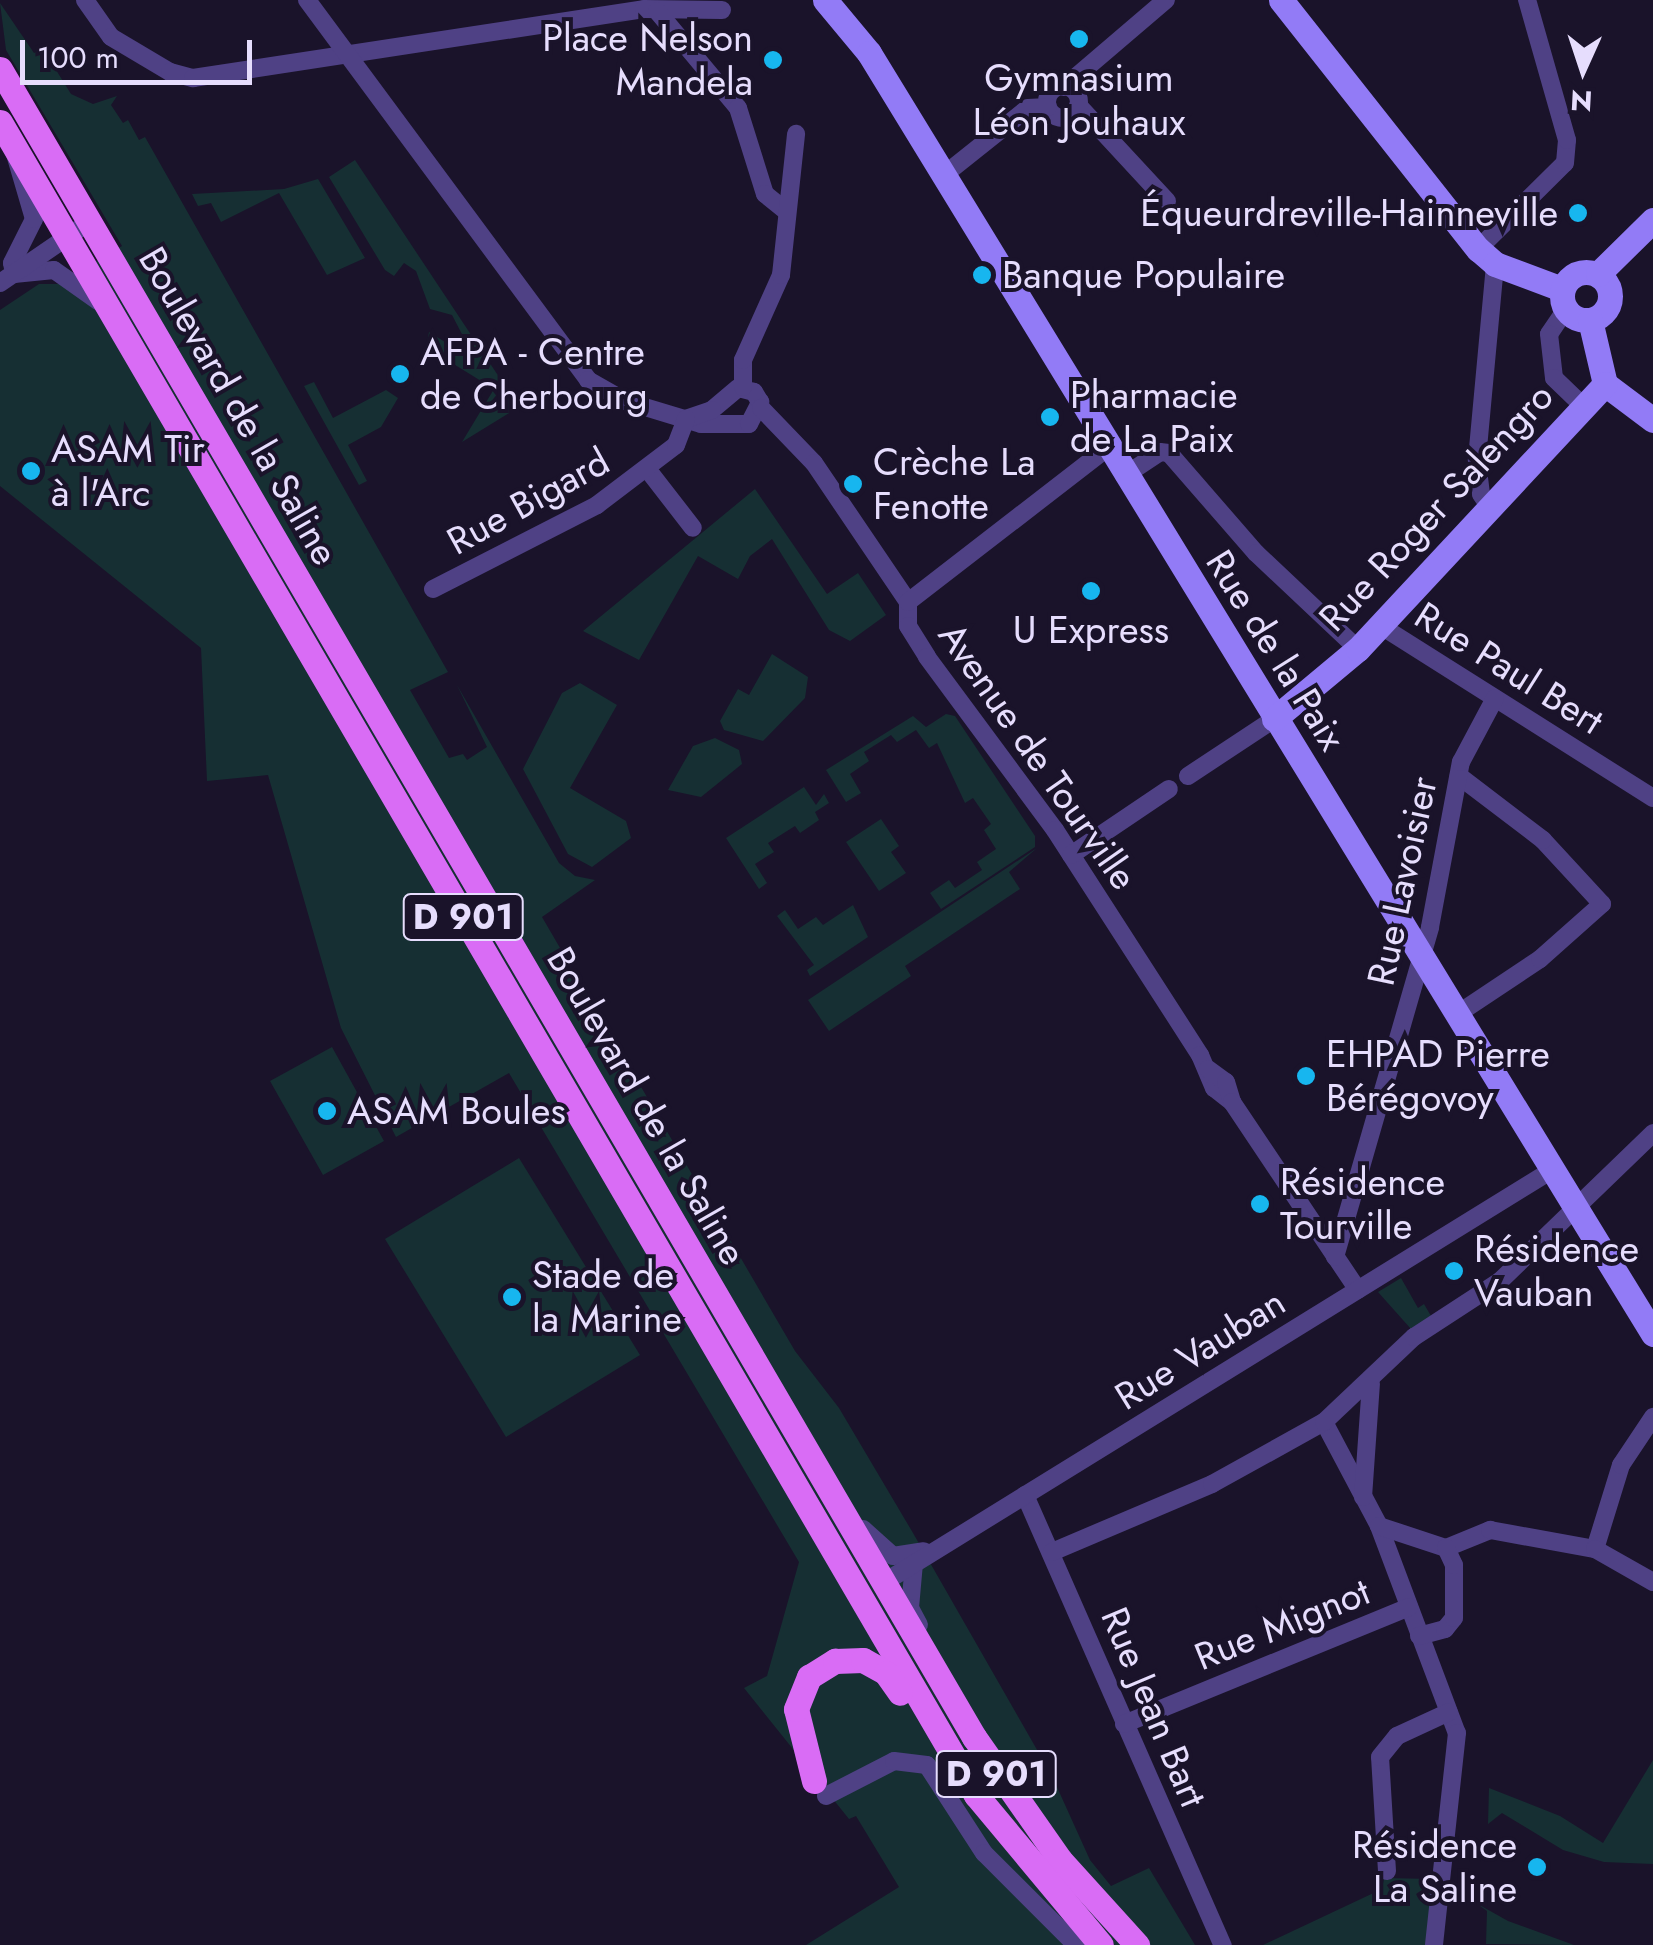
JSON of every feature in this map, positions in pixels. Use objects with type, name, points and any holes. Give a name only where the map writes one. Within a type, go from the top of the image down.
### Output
[{"type":"main road","points":[[1282,0],[1487,257],[1564,299],[1590,320],[1605,384],[1653,420]]},
{"type":"main road","name":"Rue de la Paix","points":[[832,2],[944,175],[1124,476],[1653,1334]]},
{"type":"main road","name":"Boulevard de la Saline","points":[[1,72],[974,1736],[1060,1860],[1137,1945]]},
{"type":"main road","name":"Boulevard de la Saline","points":[[0,122],[976,1795],[1053,1893],[1100,1945]]},
{"type":"main road","points":[[1564,299],[1576,273],[1598,274],[1653,220]]},
{"type":"main road","points":[[1590,320],[1609,304],[1608,287],[1598,274]]},
{"type":"main road","name":"Rue Roger Salengro","points":[[1274,719],[1381,626],[1605,384]]},
{"type":"main road","points":[[820,1789],[796,1710],[802,1687],[835,1661],[870,1662],[886,1672],[983,1826],[1053,1893]]},
{"type":"street","points":[[85,0],[111,38],[186,77],[656,12],[722,10]]},
{"type":"street","name":"Avenue de Tourville","points":[[307,0],[578,370],[611,395],[686,419],[729,421],[755,416],[814,462],[908,602],[908,626],[927,657],[1071,854],[1208,1069],[1226,1082],[1232,1102],[1358,1290]]},
{"type":"street","points":[[1048,108],[1050,92],[1064,86],[1166,0]]},
{"type":"street","points":[[1489,506],[1477,476],[1487,257],[1566,164],[1567,140],[1526,0]]},
{"type":"street","points":[[656,12],[738,108],[764,194],[786,211]]},
{"type":"street","points":[[1064,86],[1167,201]]},
{"type":"street","points":[[944,175],[1028,108],[1048,108],[1064,118],[1078,105]]},
{"type":"street","points":[[743,387],[743,360],[781,275],[786,211],[793,199],[796,134]]},
{"type":"street","points":[[7,279],[34,218],[17,176],[14,146]]},
{"type":"street","points":[[7,279],[88,222]]},
{"type":"street","points":[[7,279],[54,270],[112,314]]},
{"type":"street","points":[[1564,299],[1550,334],[1554,378],[1582,405]]},
{"type":"street","points":[[686,419],[712,410],[725,396],[743,387]]},
{"type":"street","points":[[743,387],[758,396],[755,416]]},
{"type":"street","points":[[725,396],[729,421]]},
{"type":"street","name":"Rue Bigard","points":[[432,588],[538,540],[648,470],[676,445],[686,419]]},
{"type":"street","points":[[908,602],[1107,448]]},
{"type":"street","name":"Rue Paul Bert","points":[[1124,476],[1160,452],[1169,453],[1256,553],[1358,649]]},
{"type":"street","points":[[648,470],[692,528]]},
{"type":"street","name":"Rue Paul Bert","points":[[1381,626],[1653,798]]},
{"type":"street","name":"Rue Lavoisier","points":[[1336,1257],[1422,959],[1464,753],[1495,698]]},
{"type":"street","points":[[1188,776],[1274,719]]},
{"type":"street","points":[[1456,1015],[1540,959],[1602,904],[1542,840],[1459,776]]},
{"type":"street","points":[[1071,854],[1169,789]]},
{"type":"street","points":[[1052,1552],[1212,1484],[1324,1422],[1371,1383],[1414,1337],[1500,1281],[1578,1212],[1653,1133]]},
{"type":"street","name":"Rue Vauban","points":[[883,1583],[1552,1170]]},
{"type":"street","points":[[753,1360],[793,1409],[872,1542],[900,1558],[938,1548]]},
{"type":"street","points":[[1363,1497],[1371,1383]]},
{"type":"street","points":[[1595,1549],[1621,1464],[1653,1417]]},
{"type":"street","points":[[1324,1422],[1378,1526],[1458,1733],[1434,1945]]},
{"type":"street","name":"Rue Jean Bart","points":[[1025,1495],[1223,1945]]},
{"type":"street","points":[[1378,1526],[1446,1548],[1490,1530],[1595,1549],[1653,1582]]},
{"type":"street","points":[[1419,1636],[1445,1629],[1454,1618],[1454,1565],[1446,1548]]},
{"type":"street","points":[[914,1564],[912,1613],[948,1671],[974,1736]]},
{"type":"street","name":"Rue Mignot","points":[[1124,1724],[1409,1608]]},
{"type":"street","points":[[1387,1870],[1380,1756],[1396,1736],[1449,1712]]},
{"type":"street","points":[[820,1789],[894,1761],[927,1765],[984,1853],[1076,1945]]},
{"type":"green space","points":[[0,3],[34,53],[43,49],[71,94],[93,104],[117,96],[111,105],[123,123],[128,120],[139,140],[145,137],[448,672],[410,690],[449,758],[463,754],[467,760],[487,747],[457,685],[559,863],[575,876],[595,880],[542,917],[795,1351],[839,1408],[913,1533],[1052,1776],[1090,1860],[1111,1886],[1149,1868],[1195,1945],[806,1945],[899,1887],[856,1816],[849,1819],[744,1688],[767,1676],[799,1562],[509,1073],[396,1137],[341,1028],[268,775],[207,781],[201,648],[0,486],[0,310],[39,284],[58,284],[122,246],[6,50]]},
{"type":"green space","points":[[355,160],[519,407],[462,442],[494,389],[426,347],[429,332],[453,347],[465,340],[452,315],[430,309],[416,271],[404,263],[394,276],[385,270],[329,177]]},
{"type":"green space","points":[[318,179],[365,258],[327,275],[279,193],[221,222],[211,203],[198,206],[192,194],[284,189]]},
{"type":"green space","points":[[314,382],[333,418],[386,390],[398,398],[381,427],[348,445],[367,481],[359,485],[304,386]]},
{"type":"green space","points":[[755,489],[827,594],[858,573],[886,615],[850,641],[829,630],[772,539],[750,556],[738,579],[698,556],[639,660],[583,631]]},
{"type":"green space","points":[[772,654],[808,677],[805,698],[763,741],[724,730],[720,721],[738,689],[749,695]]},
{"type":"green space","points":[[580,683],[617,705],[570,788],[626,821],[631,838],[592,867],[568,854],[523,769],[562,693]]},
{"type":"green space","points":[[946,714],[955,716],[1035,836],[1035,847],[941,909],[930,893],[949,880],[955,888],[982,870],[977,862],[996,849],[984,830],[991,824],[973,798],[965,803],[937,743],[929,748],[916,730],[897,742],[891,735],[864,752],[869,761],[850,774],[861,793],[846,802],[826,770],[913,716],[926,727]]},
{"type":"green space","points":[[715,738],[739,750],[742,764],[701,797],[668,790],[693,746]]},
{"type":"green space","points":[[804,787],[816,805],[824,794],[829,803],[815,812],[819,820],[800,833],[795,826],[768,843],[774,852],[755,864],[767,883],[759,889],[726,838]]},
{"type":"green space","points":[[881,819],[899,846],[891,852],[906,873],[879,891],[846,842]]},
{"type":"green space","points":[[1037,848],[1009,872],[1020,889],[905,966],[911,976],[829,1031],[808,1000]]},
{"type":"green space","points":[[853,905],[868,937],[810,976],[807,970],[814,965],[777,916],[785,910],[798,929],[816,917],[823,925]]},
{"type":"green space","name":"ASAM Boules","points":[[332,1047],[384,1141],[323,1175],[270,1081]]},
{"type":"green space","name":"Stade de la Marine","points":[[519,1158],[640,1355],[506,1437],[385,1239]]},
{"type":"green space","points":[[1401,1278],[1418,1308],[1424,1304],[1431,1316],[1411,1329],[1378,1292]]},
{"type":"green space","points":[[1653,1760],[1653,1864],[1604,1862],[1563,1850],[1502,1813],[1488,1824],[1489,1788],[1560,1816],[1603,1843]]},
{"type":"green space","points":[[1384,1878],[1433,1879],[1426,1945],[1263,1945],[1382,1889]]},
{"type":"green space","points":[[1476,1903],[1508,1921],[1574,1945],[1486,1944],[1487,1911]]},
{"type":"place","name":"Gymnasium Léon Jouhaux","points":[[1079,39]]},
{"type":"place","name":"Place Nelson Mandela","points":[[773,60]]},
{"type":"place","name":"Équeurdreville-Hainneville","points":[[1578,213]]},
{"type":"place","name":"Banque Populaire","points":[[982,275]]},
{"type":"place","name":"AFPA - Centre de Cherbourg","points":[[400,374]]},
{"type":"place","name":"Pharmacie de La Paix","points":[[1050,417]]},
{"type":"place","name":"ASAM Tir à l'Arc","points":[[31,471]]},
{"type":"place","name":"Crèche La Fenotte","points":[[853,484]]},
{"type":"place","name":"U Express","points":[[1091,591]]},
{"type":"place","name":"EHPAD Pierre Bérégovoy","points":[[1306,1076]]},
{"type":"place","name":"ASAM Boules","points":[[327,1111]]},
{"type":"place","name":"Résidence Tourville","points":[[1260,1204]]},
{"type":"place","name":"Résidence Vauban","points":[[1454,1271]]},
{"type":"place","name":"Stade de la Marine","points":[[512,1297]]},
{"type":"place","name":"Résidence La Saline","points":[[1537,1867]]}]
